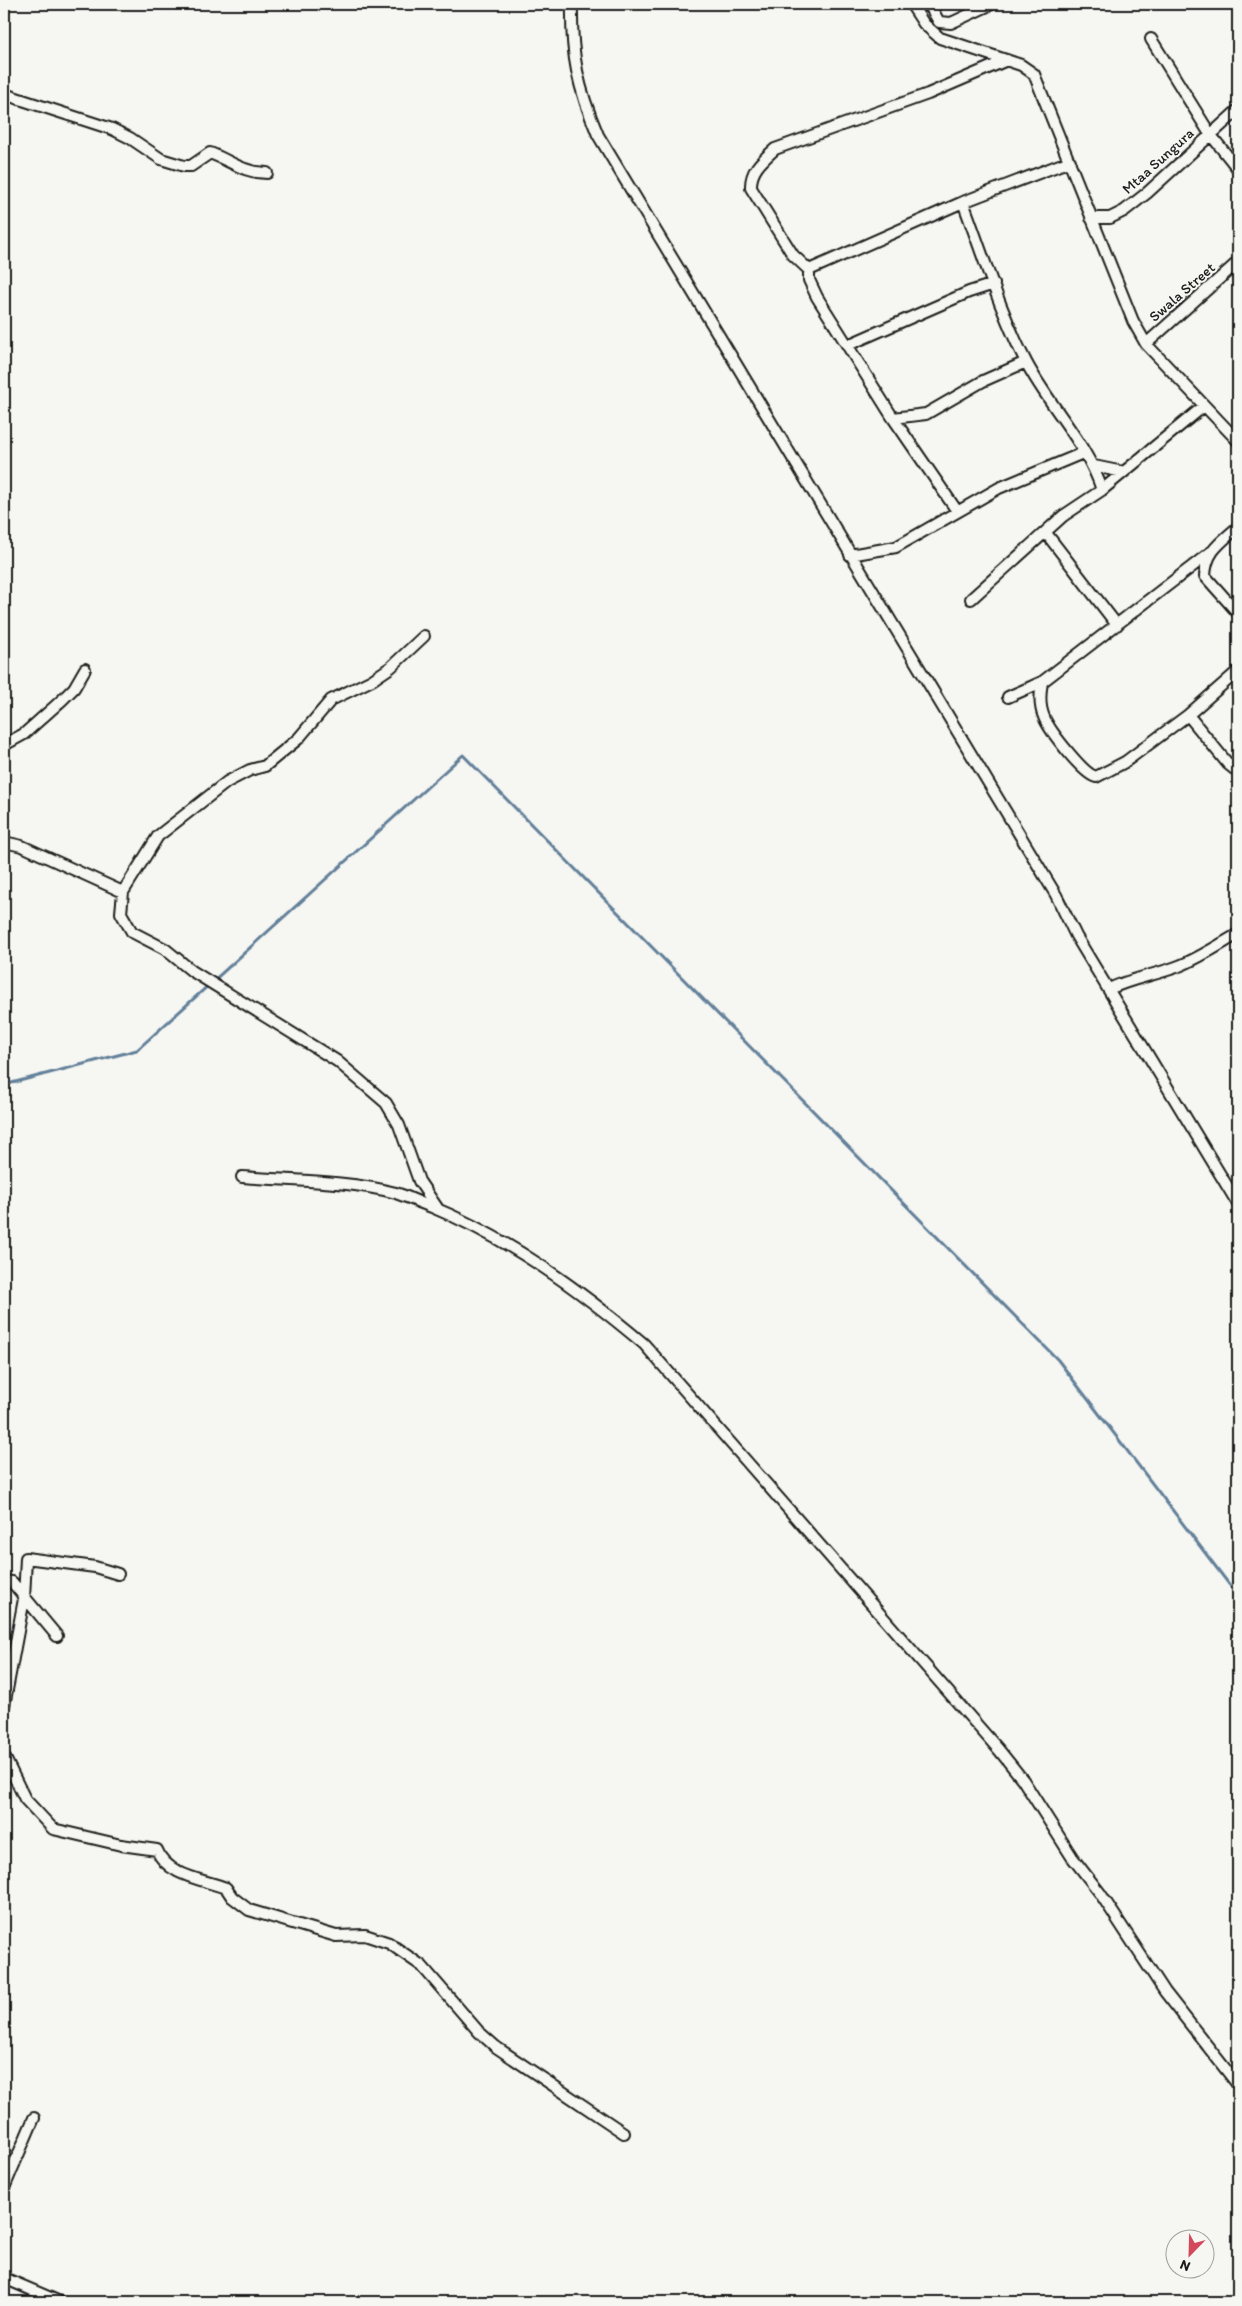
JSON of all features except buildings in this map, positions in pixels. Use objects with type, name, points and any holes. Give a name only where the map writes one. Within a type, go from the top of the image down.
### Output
[{"type":"street","points":[[572,4],[573,60],[585,103],[598,136],[1051,888],[1076,936],[1238,1204]]},
{"type":"street","points":[[911,4],[924,24],[940,38],[1021,65],[1034,74],[1133,321],[1146,344],[1238,441]]},
{"type":"street","points":[[929,4],[938,22],[947,24],[992,4]]},
{"type":"street","points":[[1151,40],[1210,134],[1238,169]]},
{"type":"street","points":[[958,512],[893,418],[817,297],[809,280],[809,270],[793,254],[751,188],[750,178],[758,164],[775,149],[928,94],[1007,60]]},
{"type":"street","points":[[4,94],[112,129],[130,138],[161,160],[173,164],[191,166],[210,153],[226,159],[251,173],[267,173]]},
{"type":"street","name":"Mtaa Sungura","points":[[1091,218],[1110,218],[1124,211],[1147,193],[1238,110]]},
{"type":"street","points":[[809,270],[963,202],[1070,161]]},
{"type":"street","points":[[963,202],[1026,362],[1083,453],[1094,466],[1102,490]]},
{"type":"street","name":"Swala Street","points":[[1146,344],[1238,262]]},
{"type":"street","points":[[848,345],[951,299],[994,284]]},
{"type":"street","points":[[893,418],[926,414],[983,381],[1026,362]]},
{"type":"street","points":[[971,598],[1063,516],[1102,490],[1204,406]]},
{"type":"street","points":[[850,555],[896,547],[999,488],[1083,453]]},
{"type":"street","points":[[1094,466],[1123,472]]},
{"type":"street","points":[[1008,697],[1042,682],[1211,552],[1238,527]]},
{"type":"street","points":[[1046,533],[1117,625]]},
{"type":"street","points":[[1211,552],[1206,566],[1206,576],[1238,613]]},
{"type":"street","points":[[424,636],[392,667],[372,680],[330,700],[298,739],[265,766],[250,770],[227,782],[158,836],[123,892],[121,912],[132,932],[165,949],[192,970],[337,1061],[369,1086],[386,1103],[399,1125],[419,1181],[439,1210]]},
{"type":"street","points":[[4,745],[24,734],[62,700],[74,688],[85,669]]},
{"type":"street","points":[[1042,682],[1040,701],[1044,717],[1079,766],[1096,777],[1125,762],[1188,715],[1238,671]]},
{"type":"street","points":[[1188,715],[1228,764],[1238,772]]},
{"type":"street","points":[[4,842],[22,846],[123,892]]},
{"type":"street","points":[[1109,990],[1126,981],[1149,977],[1182,965],[1238,934]]},
{"type":"street","points":[[242,1177],[355,1185],[398,1194],[439,1210],[476,1226],[511,1246],[600,1307],[644,1344],[999,1750],[1023,1780],[1072,1857],[1100,1893],[1165,1992],[1238,2085]]},
{"type":"street","points":[[4,1706],[24,1599],[26,1558],[95,1567],[118,1574]]},
{"type":"street","points":[[4,1581],[12,1582],[56,1636]]},
{"type":"street","points":[[4,1756],[25,1799],[53,1829],[122,1845],[156,1850],[161,1861],[177,1872],[226,1888],[232,1897],[249,1910],[336,1936],[365,1935],[389,1944],[422,1966],[479,2032],[496,2047],[624,2133]]},
{"type":"street","points":[[4,2188],[34,2118]]},
{"type":"street","points":[[4,2278],[60,2302]]},
{"type":"waterway","points":[[4,1085],[137,1050],[463,755],[1058,1360],[1238,1596]]}]
